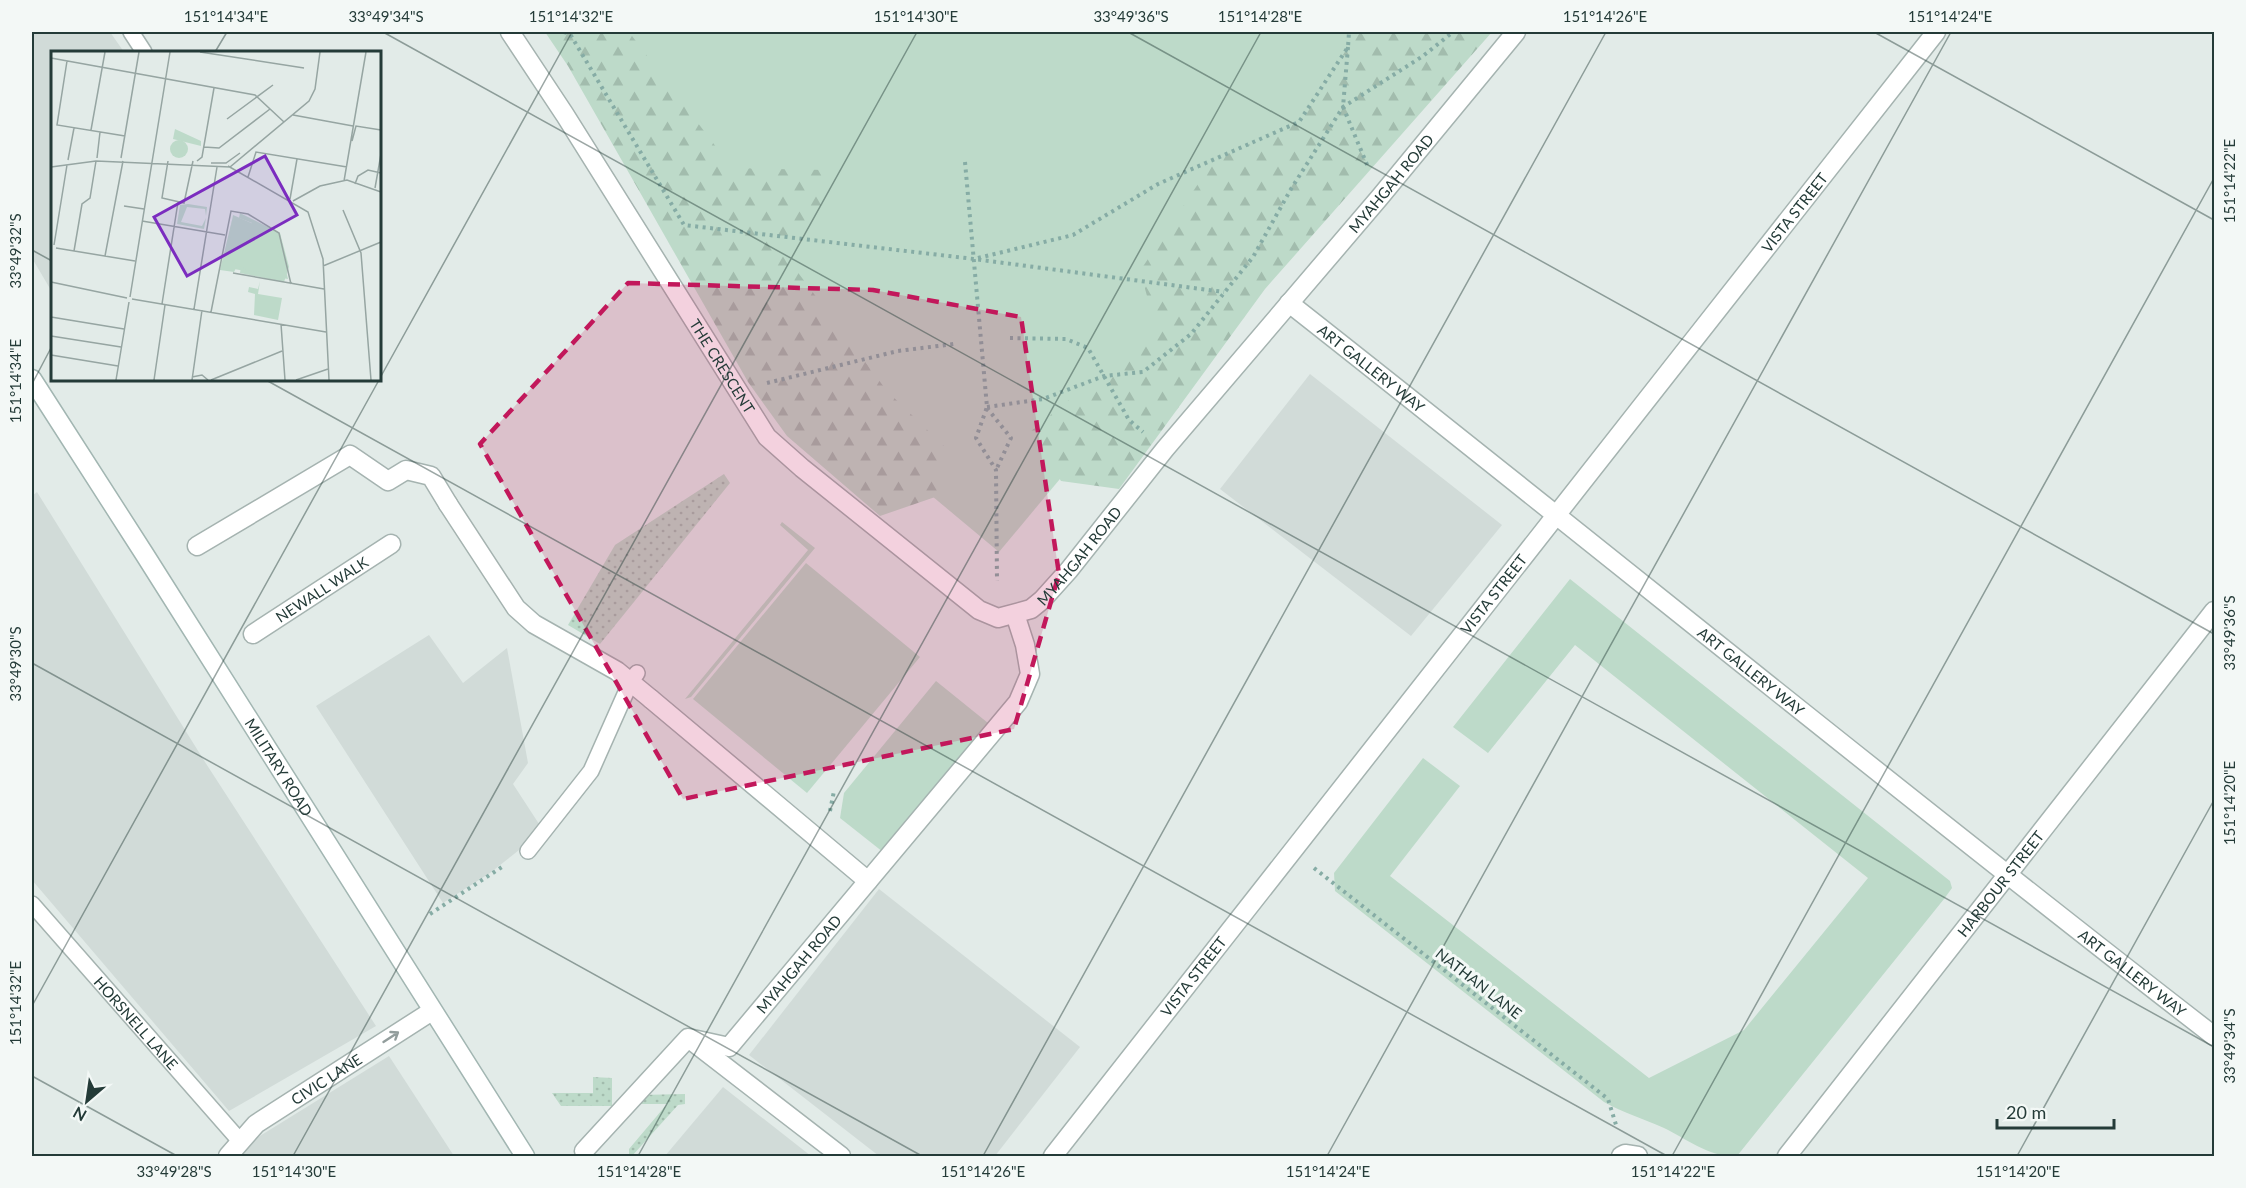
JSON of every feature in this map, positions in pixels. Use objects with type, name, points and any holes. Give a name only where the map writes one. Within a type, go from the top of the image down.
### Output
[{"type":"street","name":"THE CRESCENT","points":[[510,32],[565,115],[767,437],[930,573],[979,610],[998,618],[1015,614]]},
{"type":"street","name":"MYAHGAH ROAD","points":[[688,1038],[729,1047],[1018,702],[1030,674],[1025,645],[1015,614],[1031,609],[1062,578],[1165,449],[1380,197],[1516,32]]},
{"type":"street","name":"VISTA STREET","points":[[1053,1156],[1291,850],[1557,516],[1936,32]]},
{"type":"street","name":"ART GALLERY WAY","points":[[1289,303],[2007,875],[2214,1036]]},
{"type":"street","name":"MILITARY ROAD","points":[[32,379],[525,1156]]},
{"type":"street","points":[[197,546],[350,455],[388,481],[406,470],[430,476],[516,608],[534,624],[617,671],[634,677],[651,699],[868,881]]},
{"type":"street","name":"NEWALL WALK","points":[[253,634],[391,544]]},
{"type":"street","name":"HARBOUR STREET","points":[[1787,1156],[2214,611]]},
{"type":"street","name":"CIVIC LANE","points":[[228,1156],[256,1124],[432,1011]]},
{"type":"street","points":[[584,1151],[688,1038],[841,1156]]},
{"type":"lane","points":[[131,32],[143,51]]},
{"type":"lane","points":[[528,851],[591,771],[634,677]]},
{"type":"lane","name":"HORSNELL LANE","points":[[32,904],[240,1141]]},
{"type":"path","points":[[564,32],[570,34],[684,225],[974,259],[1224,292]]},
{"type":"path","points":[[1349,32],[1343,107],[1380,197]]},
{"type":"path","points":[[987,407],[1042,399],[1104,376],[1143,372],[1191,334],[1253,257],[1291,189],[1343,107],[1423,56],[1453,32]]},
{"type":"path","points":[[974,259],[1073,235],[1158,184],[1299,122],[1348,47]]},
{"type":"path","points":[[965,162],[987,407],[976,438],[996,470]]},
{"type":"path","points":[[1010,338],[1066,339],[1088,348],[1129,420],[1165,449]]},
{"type":"path","points":[[738,391],[898,351],[954,344]]},
{"type":"path","points":[[987,407],[1011,438],[996,470],[997,581]]},
{"type":"path","points":[[831,808],[834,791]]},
{"type":"path","name":"NATHAN LANE","points":[[1291,850],[1608,1099],[1628,1156]]},
{"type":"path","points":[[430,914],[528,851]]},
{"type":"highlighted area","points":[[628,283],[873,290],[1021,317],[1059,574],[1014,729],[683,799],[480,444]]},
{"type":"shaded area","points":[[32,32],[110,32],[123,51],[51,51],[51,290],[32,258]]},
{"type":"shaded area","points":[[1310,374],[1502,525],[1411,636],[1220,489]]},
{"type":"shaded area","points":[[37,492],[205,762],[376,1026],[229,1111],[32,880],[32,496]]},
{"type":"shaded area","points":[[429,635],[463,683],[507,648],[528,763],[513,784],[541,827],[533,839],[490,873],[443,903],[316,706]]},
{"type":"shaded area","points":[[879,889],[1080,1047],[995,1156],[879,1156],[749,1055]]},
{"type":"shaded area","points":[[389,1056],[454,1156],[242,1156],[255,1139]]},
{"type":"shaded area","points":[[723,1087],[811,1156],[665,1156]]},
{"type":"green space","points":[[545,32],[629,32],[732,168],[826,170],[821,220],[781,250],[887,391],[944,446],[941,495],[880,516],[787,436],[748,382],[568,66]]},
{"type":"green space","points":[[580,32],[1433,32],[999,552],[817,400]]},
{"type":"green space","points":[[1358,32],[1492,32],[1265,289],[1119,489],[1061,481],[1030,432],[1156,328],[1140,271],[1214,160],[1299,122]]},
{"type":"green space","points":[[724,474],[730,483],[600,644],[568,625],[615,545]]},
{"type":"green space","points":[[782,522],[815,548],[691,697],[685,699],[808,550],[780,525]]},
{"type":"green space","points":[[806,563],[920,657],[807,793],[693,699]]},
{"type":"green space","points":[[1570,579],[1950,881],[1952,888],[1944,899],[1737,1156],[1708,1151],[1664,1128],[1604,1102],[1335,891],[1334,873],[1423,758],[1460,786],[1390,876],[1649,1078],[1744,1030],[1868,878],[1575,645],[1488,753],[1453,727]]},
{"type":"green space","points":[[936,681],[988,723],[883,852],[840,818],[844,793]]},
{"type":"green space","points":[[593,1077],[612,1078],[612,1106],[561,1106],[552,1093],[593,1093]]},
{"type":"green space","points":[[685,1094],[685,1104],[678,1105],[632,1156],[629,1156],[629,1149],[667,1104],[640,1104],[640,1095]]}]
